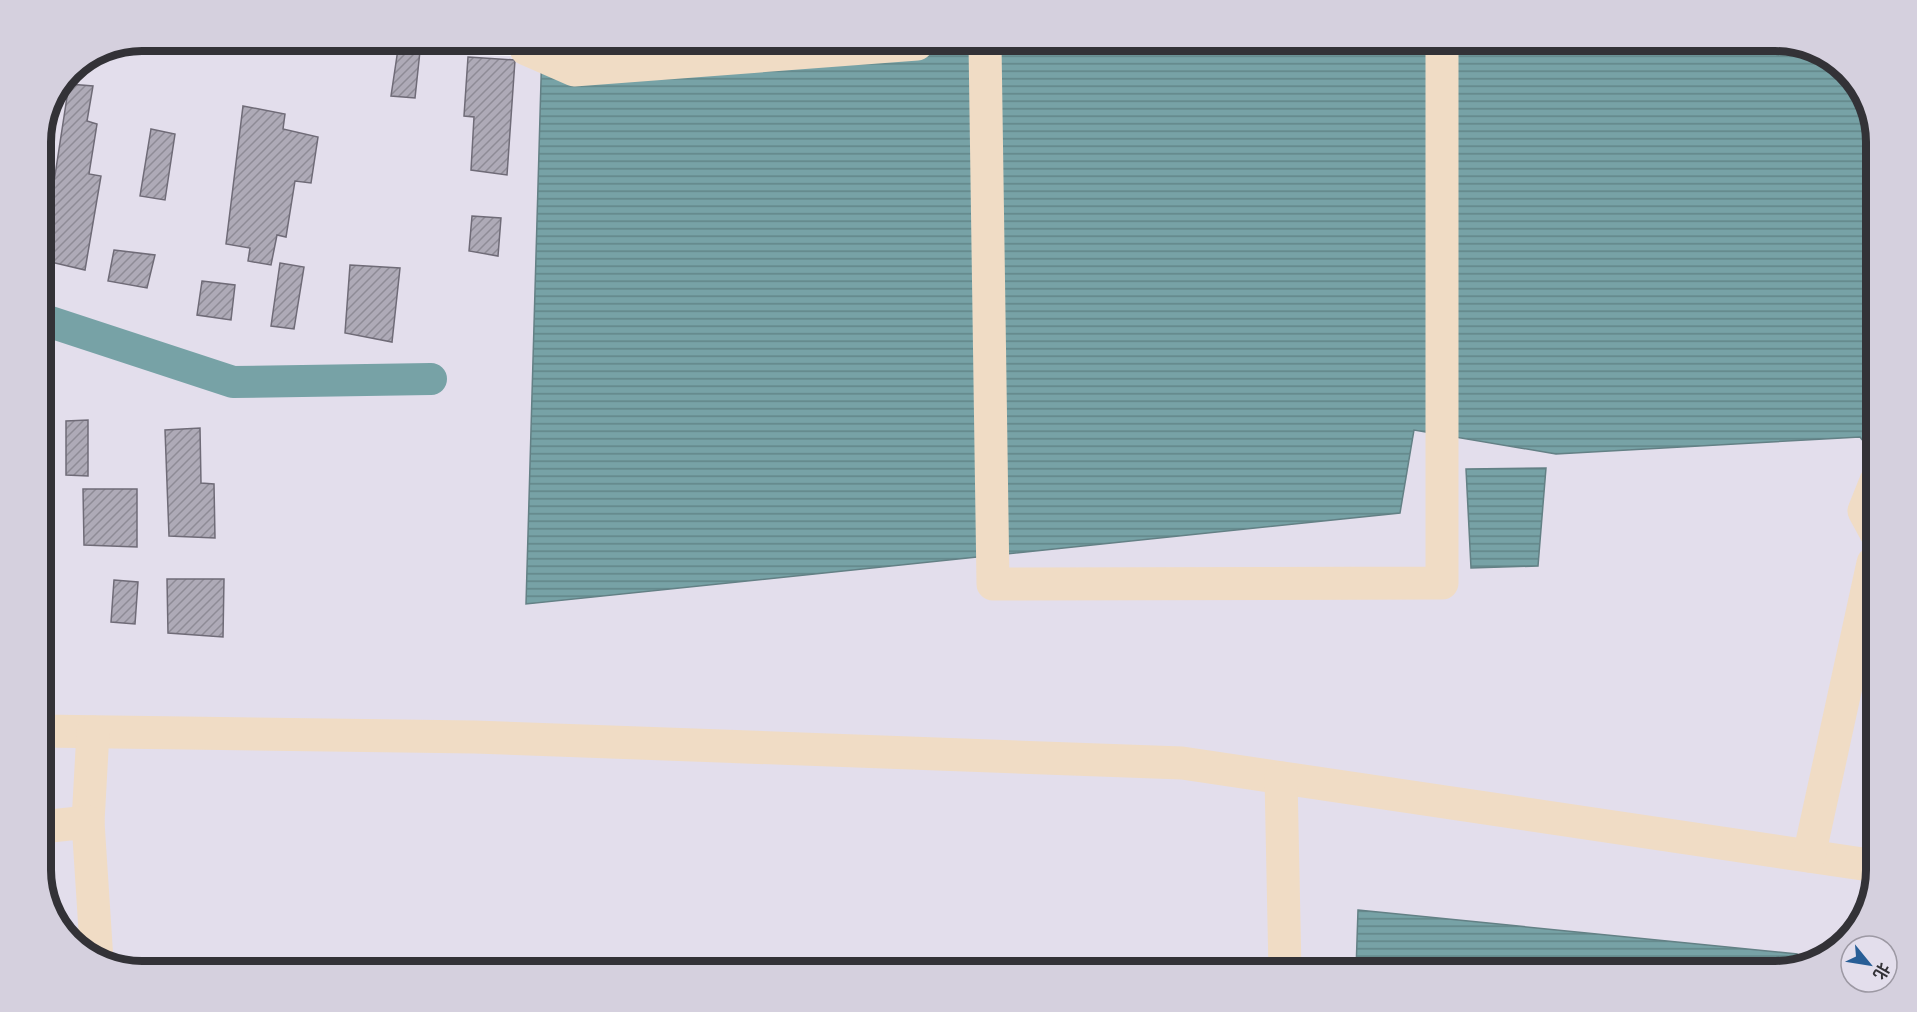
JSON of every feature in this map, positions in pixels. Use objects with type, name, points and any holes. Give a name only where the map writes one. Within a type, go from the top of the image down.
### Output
[{"type":"street","points":[[534,51],[574,70],[825,51]]},
{"type":"street","points":[[985,51],[993,584],[1442,583],[1442,51]]},
{"type":"street","points":[[1809,856],[1866,595]]},
{"type":"street","points":[[51,731],[475,737],[1182,763],[1866,865]]},
{"type":"street","points":[[93,732],[88,822],[96,949]]},
{"type":"street","points":[[1281,778],[1285,961]]},
{"type":"street","points":[[51,825],[88,822]]},
{"type":"shaded area","points":[[542,51],[1775,51],[1799,54],[1826,66],[1851,91],[1857,102],[1866,136],[1866,444],[1860,437],[1556,454],[1414,430],[1400,513],[526,604]]},
{"type":"shaded area","points":[[1546,468],[1538,566],[1471,568],[1466,469]]},
{"type":"shaded area","points":[[1358,910],[1797,954],[1796,958],[1775,961],[1356,961]]},
{"type":"building","points":[[398,51],[420,51],[415,98],[391,96]]},
{"type":"building","points":[[468,57],[515,60],[507,175],[471,170],[474,117],[464,116]]},
{"type":"building","points":[[72,84],[93,86],[87,121],[97,124],[89,174],[101,176],[85,270],[51,262],[51,201],[68,88]]},
{"type":"building","points":[[243,106],[285,114],[283,129],[318,137],[311,183],[295,181],[286,237],[277,235],[271,265],[248,261],[250,248],[226,244]]},
{"type":"building","points":[[151,129],[175,134],[165,200],[140,196]]},
{"type":"building","points":[[472,216],[501,218],[498,256],[469,251]]},
{"type":"building","points":[[114,250],[155,255],[147,288],[108,281]]},
{"type":"building","points":[[280,263],[304,267],[294,329],[271,326]]},
{"type":"building","points":[[350,265],[400,268],[392,342],[345,333]]},
{"type":"building","points":[[202,281],[235,285],[231,320],[197,315]]},
{"type":"building","points":[[88,420],[88,476],[66,475],[66,421]]},
{"type":"building","points":[[200,428],[201,483],[214,484],[215,538],[169,536],[165,430]]},
{"type":"building","points":[[83,489],[137,489],[137,547],[84,545]]},
{"type":"building","points":[[167,579],[224,579],[223,637],[168,633]]},
{"type":"building","points":[[114,580],[138,582],[135,624],[111,622]]},
{"type":"waterway","points":[[51,322],[233,382],[431,379]]}]
